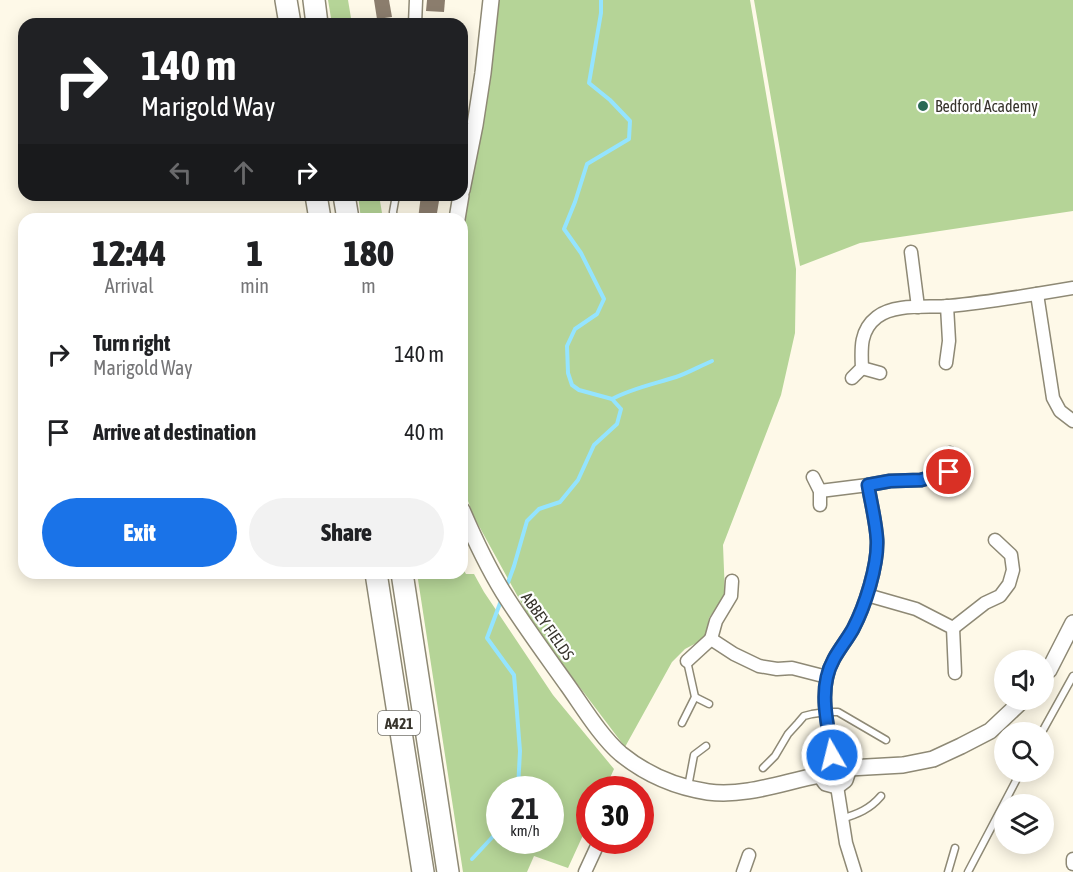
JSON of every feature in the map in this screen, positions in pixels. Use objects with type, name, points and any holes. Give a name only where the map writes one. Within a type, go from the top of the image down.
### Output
[{"type":"highway","points":[[286,0],[289,18]]},
{"type":"highway","points":[[314,0],[316,18]]},
{"type":"highway","name":"A421","points":[[377,579],[423,872]]},
{"type":"highway","name":"A421","points":[[403,579],[448,872]]},
{"type":"street","points":[[415,18],[416,0]]},
{"type":"street","points":[[468,158],[483,73],[491,0]]},
{"type":"street","points":[[911,252],[918,307]]},
{"type":"street","points":[[852,378],[862,368],[861,347],[865,330],[878,316],[893,310],[947,306],[1073,288]]},
{"type":"street","points":[[1037,294],[1053,398],[1060,411],[1073,422]]},
{"type":"street","points":[[946,363],[949,341],[947,306]]},
{"type":"street","points":[[862,368],[880,373]]},
{"type":"street","points":[[949,472],[950,453]]},
{"type":"street","points":[[949,472],[962,483]]},
{"type":"street","points":[[820,491],[890,481],[921,480],[949,472]]},
{"type":"street","points":[[813,477],[820,491],[820,505]]},
{"type":"street","points":[[832,755],[826,712],[827,677],[834,658],[861,613],[874,567],[877,541],[868,485]]},
{"type":"street","name":"ABBEY FIELDS","points":[[468,524],[502,591],[595,725],[619,752],[643,770],[666,782],[709,792],[752,791],[820,775]]},
{"type":"street","points":[[953,628],[985,603],[1000,596],[1009,584],[1015,554],[995,540]]},
{"type":"street","points":[[687,661],[711,639],[716,621],[731,596],[732,581]]},
{"type":"street","points":[[867,595],[916,609],[953,628]]},
{"type":"street","points":[[1054,660],[1073,623]]},
{"type":"street","points":[[953,628],[955,673]]},
{"type":"street","points":[[711,639],[759,666],[777,669],[792,668],[827,677]]},
{"type":"street","points":[[849,768],[903,765],[933,759],[990,731],[1012,710]]},
{"type":"street","points":[[832,755],[843,758],[849,768],[845,780],[837,786]]},
{"type":"street","points":[[832,755],[823,763],[820,775],[826,783],[837,786]]},
{"type":"street","points":[[837,786],[846,843],[855,872]]},
{"type":"street","points":[[589,871],[594,854]]},
{"type":"street","points":[[743,872],[748,855]]},
{"type":"street","points":[[1073,859],[1073,864]]},
{"type":"lane","points":[[682,723],[694,697],[687,661]]},
{"type":"lane","points":[[1048,722],[1073,676]]},
{"type":"lane","points":[[694,697],[709,704]]},
{"type":"lane","points":[[763,768],[775,756],[788,734],[804,716],[838,712],[886,740]]},
{"type":"lane","points":[[688,788],[694,755],[706,746]]},
{"type":"lane","points":[[968,872],[1015,782]]},
{"type":"lane","points":[[841,819],[859,814],[874,805],[882,796]]},
{"type":"lane","points":[[948,872],[955,848]]},
{"type":"green space","points":[[328,0],[348,0],[351,18],[331,18]]},
{"type":"green space","points":[[495,0],[750,0],[796,269],[795,333],[781,395],[723,545],[725,595],[709,618],[706,638],[685,649],[672,662],[625,747],[535,628],[474,517],[468,501],[468,213],[463,213],[465,201],[468,201],[468,179]]},
{"type":"green space","name":"Bedford Academy","points":[[754,0],[1073,0],[1073,211],[860,243],[800,266]]},
{"type":"green space","points":[[359,201],[380,201],[382,213],[360,213]]},
{"type":"green space","points":[[468,574],[474,574],[553,695],[614,769],[611,776],[576,776],[576,850],[568,868],[534,856],[527,872],[463,872],[418,579],[468,579]]},
{"type":"building","points":[[374,0],[389,0],[392,17],[377,18]]},
{"type":"building","points":[[427,0],[445,0],[444,12],[426,11]]},
{"type":"building","points":[[420,201],[439,201],[437,213],[419,213]]},
{"type":"waterway","points":[[506,588],[527,521],[539,509],[560,502],[578,480],[594,445],[617,424],[621,409],[612,399],[579,390],[572,385],[568,373],[567,346],[575,329],[597,314],[604,299],[581,253],[564,229],[587,164],[629,139],[630,121],[610,100],[589,83],[601,13],[601,0]]},
{"type":"waterway","points":[[612,399],[712,361]]},
{"type":"waterway","points":[[502,598],[487,638],[514,675],[520,751],[519,776]]},
{"type":"waterway","points":[[472,859],[486,844]]},
{"type":"place","name":"Bedford Academy","points":[[923,106]]},
{"type":"route","points":[[832,755],[826,712],[827,677],[834,658],[861,613],[874,567],[877,541],[868,485],[890,481],[921,480],[949,472]]}]
